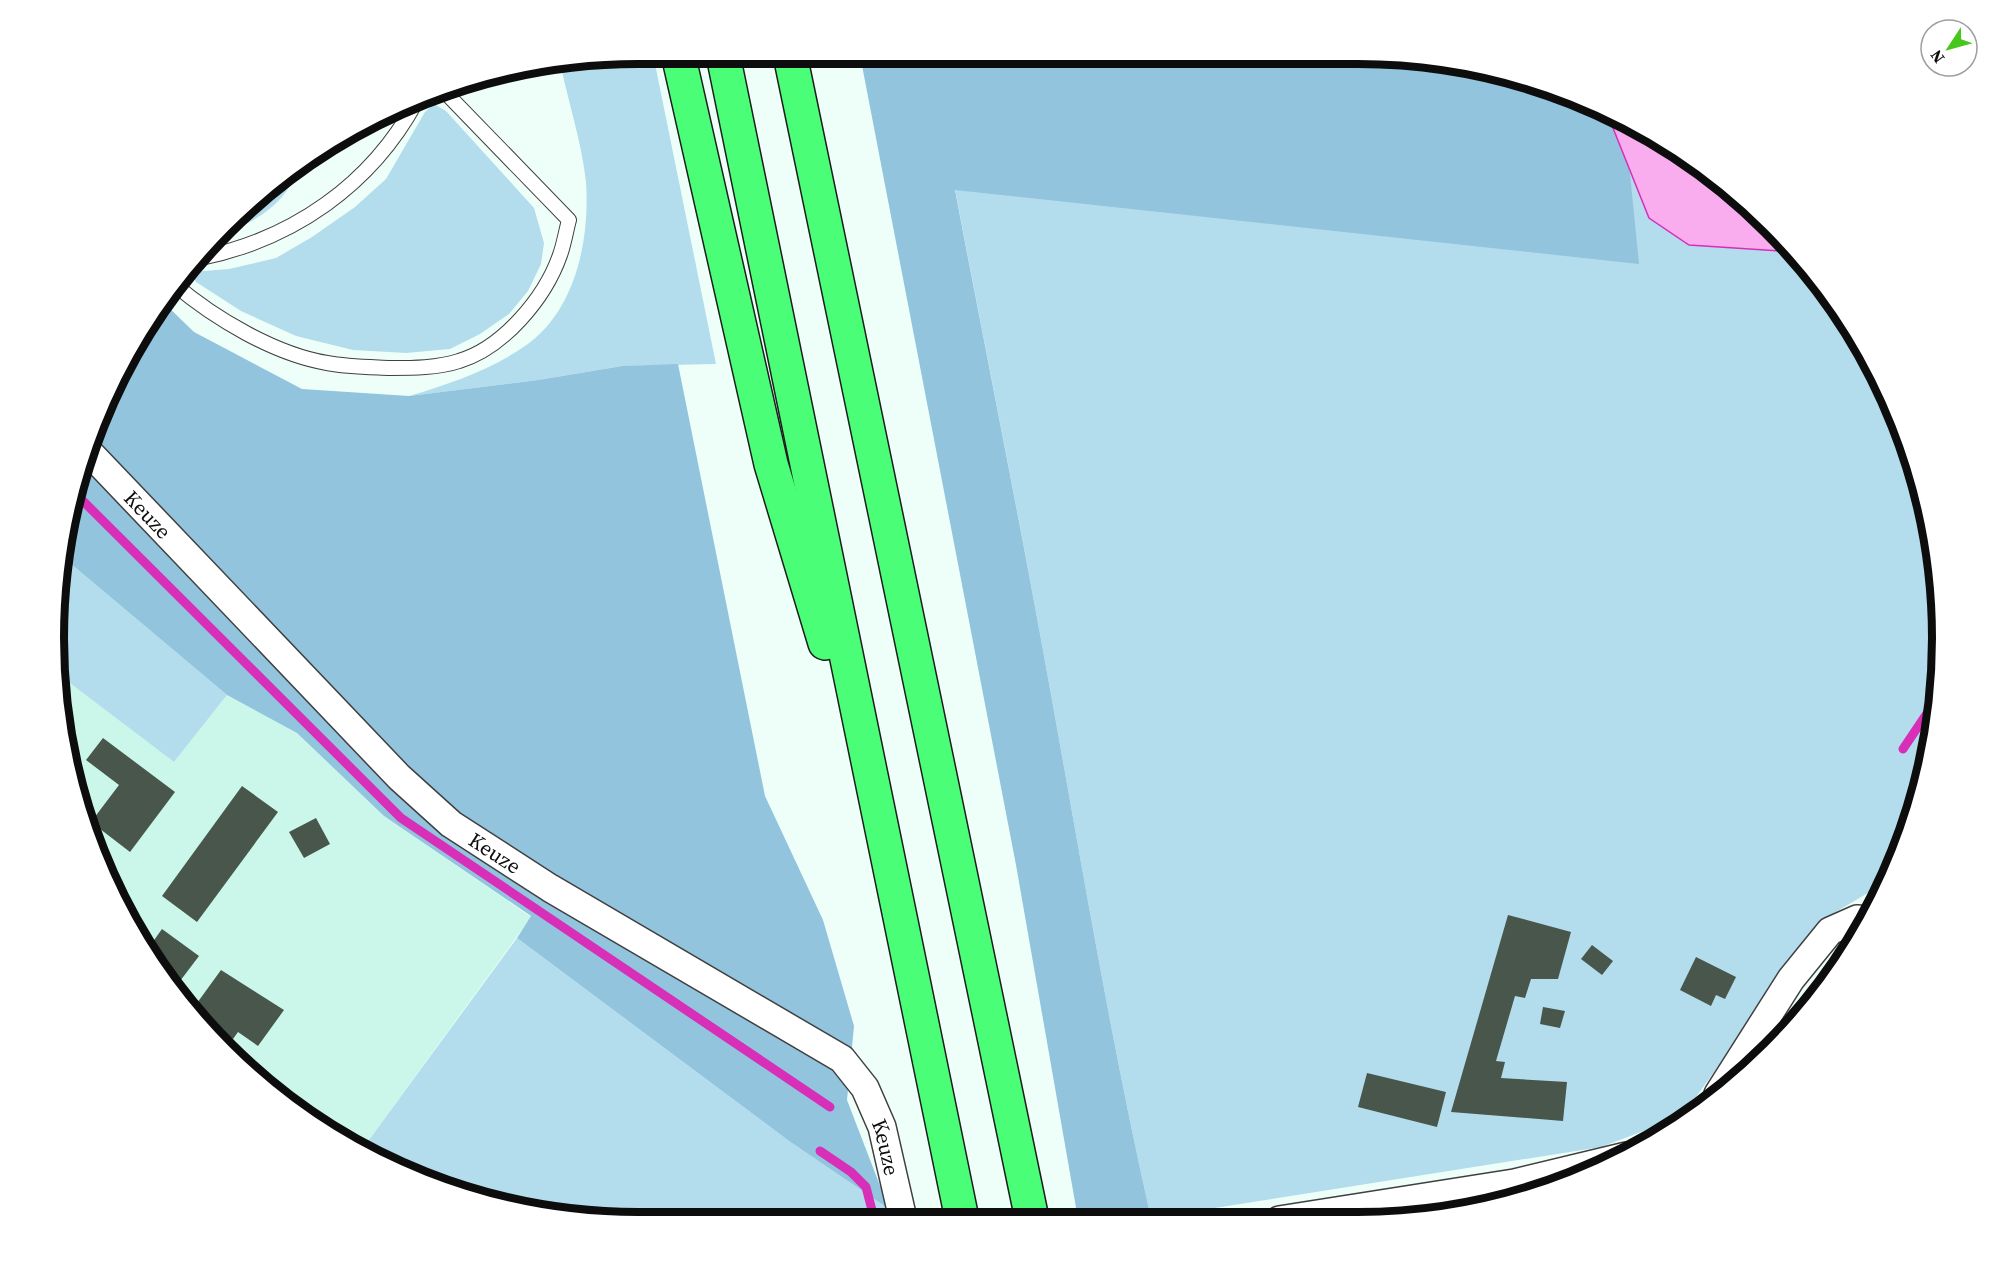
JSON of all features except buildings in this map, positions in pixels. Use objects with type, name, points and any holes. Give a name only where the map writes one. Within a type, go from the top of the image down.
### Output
[{"type":"highway","points":[[680,64],[771,464],[886,847]]},
{"type":"highway","points":[[725,64],[961,1212]]},
{"type":"highway","points":[[792,64],[1031,1212]]},
{"type":"street","name":"Keuze","points":[[94,457],[399,777],[451,824],[550,888],[842,1059],[866,1088],[882,1127],[901,1212]]},
{"type":"street","points":[[1730,1074],[1791,979],[1830,931],[1859,919]]},
{"type":"street","points":[[1330,1212],[1514,1183],[1580,1167]]},
{"type":"lane","points":[[182,291],[205,310],[280,348],[325,363],[412,368],[459,361],[500,339],[525,315],[544,288],[561,255],[568,220],[449,97]]},
{"type":"lane","points":[[210,256],[231,252],[278,234],[321,207],[366,173],[388,147],[410,112]]},
{"type":"green space","points":[[66,680],[174,762],[227,695],[297,733],[384,816],[531,917],[367,1143],[319,1115],[289,1093],[232,1044],[183,987],[161,957],[124,892],[95,822],[76,750],[69,713]]},
{"type":"shaded area","points":[[655,64],[716,364],[622,366],[538,380],[409,396],[454,381],[512,355],[542,331],[557,314],[568,294],[582,250],[587,204],[582,153],[562,69]]},
{"type":"shaded area","points":[[862,64],[1359,64],[1434,69],[1507,84],[1543,95],[1578,108],[1626,131],[1639,264],[955,190],[1030,578],[1106,999],[1150,1212],[1077,1212],[1016,865]]},
{"type":"shaded area","points":[[434,104],[446,111],[534,208],[544,243],[541,264],[528,291],[509,314],[480,334],[450,349],[406,353],[353,350],[296,336],[241,311],[196,282],[193,277],[197,271],[229,269],[276,258],[312,237],[355,207],[386,179],[425,112]]},
{"type":"shaded area","points":[[1611,123],[1646,141],[1708,183],[1765,232],[1782,251],[1689,245],[1649,218]]},
{"type":"shaded area","points":[[1626,131],[1678,161],[1708,183],[1765,232],[1814,289],[1836,319],[1856,351],[1889,419],[1913,490],[1928,563],[1931,600],[1931,676],[1928,713],[1913,786],[1889,857],[1874,889],[1824,919],[1696,1097],[1657,1126],[1601,1147],[1189,1212],[1150,1212],[1106,999],[1030,578],[955,189],[1638,263]]},
{"type":"shaded area","points":[[292,181],[280,199],[252,221],[236,228]]},
{"type":"shaded area","points":[[169,308],[194,332],[302,389],[409,396],[538,380],[622,366],[678,364],[765,796],[823,920],[854,1026],[847,1100],[889,1209],[789,1141],[517,938],[531,916],[384,816],[297,733],[227,695],[69,562],[84,490],[108,419],[141,351]]},
{"type":"shaded area","points":[[69,562],[227,695],[174,762],[66,680],[64,638]]},
{"type":"shaded area","points":[[517,938],[789,1141],[889,1209],[890,1212],[638,1212],[563,1207],[490,1192],[454,1181],[419,1168],[367,1143]]},
{"type":"waterway","points":[[82,500],[401,818],[830,1107]]},
{"type":"waterway","points":[[1903,749],[1928,712]]},
{"type":"waterway","points":[[820,1151],[851,1172],[866,1187],[872,1212]]}]
